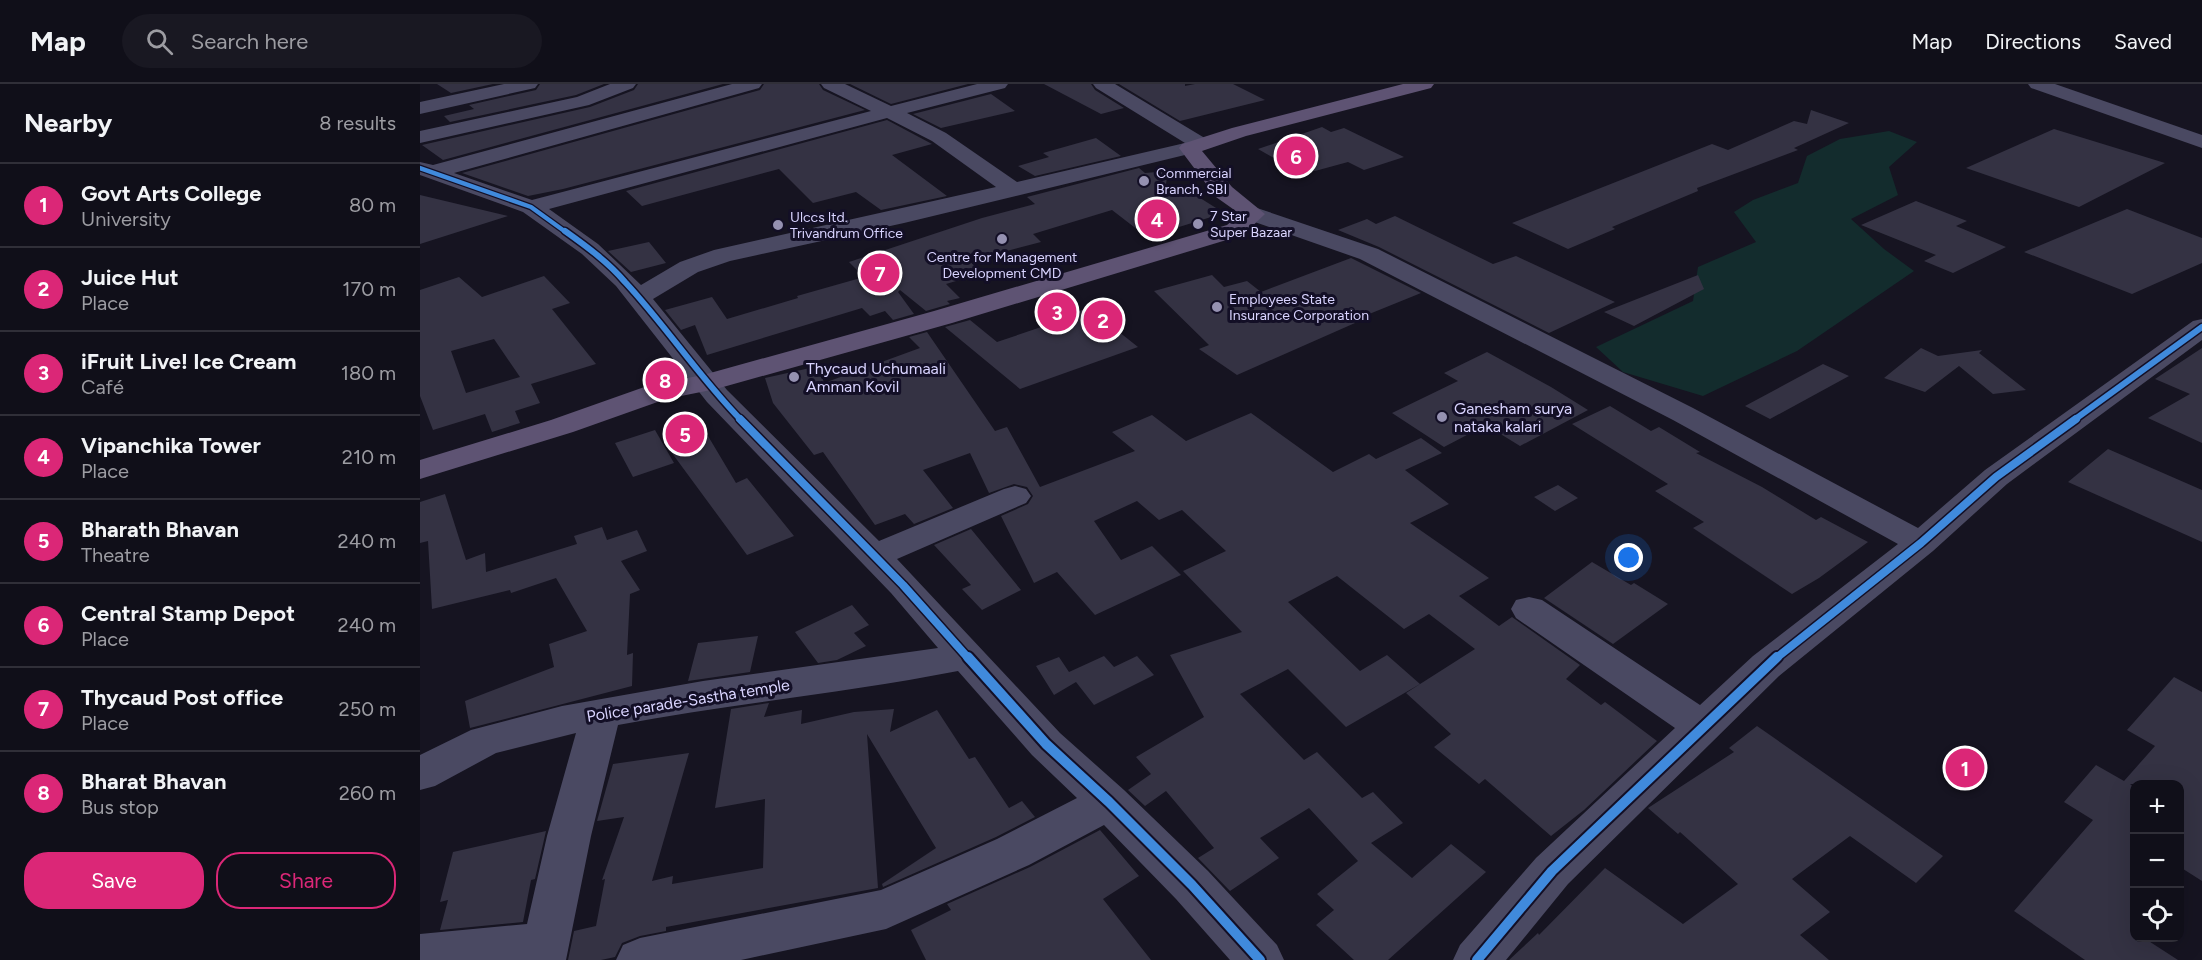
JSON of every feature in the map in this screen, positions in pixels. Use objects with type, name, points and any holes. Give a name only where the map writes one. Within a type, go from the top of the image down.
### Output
[{"type":"main road","points":[[420,470],[562,426],[660,391],[705,383],[1211,239],[1235,230],[1254,214],[1224,192],[1195,146],[1245,130],[1425,84]]},
{"type":"main road","points":[[420,485],[663,403],[705,383]]},
{"type":"street","points":[[420,108],[496,87],[529,84]]},
{"type":"street","points":[[420,137],[582,102],[627,84]]},
{"type":"street","points":[[426,170],[753,84]]},
{"type":"street","points":[[830,84],[939,137],[1012,189]]},
{"type":"street","points":[[531,207],[999,84]]},
{"type":"street","points":[[1102,84],[1195,146]]},
{"type":"street","points":[[2037,84],[2202,142]]},
{"type":"street","points":[[638,297],[689,267],[723,255],[904,216],[1195,146]]},
{"type":"street","points":[[426,170],[531,207],[590,249],[626,281],[705,383],[903,585],[1046,744],[1109,802],[1192,885],[1260,960]]},
{"type":"street","points":[[1254,214],[1369,254],[1683,414],[1921,543]]},
{"type":"street","points":[[1477,960],[1552,871],[1766,666],[1921,543],[1996,477],[2202,327]]},
{"type":"street","points":[[874,556],[1015,496]]},
{"type":"street","points":[[1529,609],[1701,726]]},
{"type":"street","name":"Police parade-Sastha temple","points":[[420,774],[485,741],[601,713],[702,695],[914,666],[965,656]]},
{"type":"street","points":[[420,955],[543,951],[569,836],[601,713]]},
{"type":"street","points":[[640,960],[886,909],[1013,852],[1109,802]]},
{"type":"green space","points":[[1889,131],[1917,142],[1889,167],[1898,195],[1851,219],[1884,249],[1914,271],[1797,351],[1703,396],[1623,372],[1596,347],[1693,301],[1698,267],[1756,242],[1734,212],[1753,200],[1798,183],[1807,156],[1840,139]]},
{"type":"building","points":[[437,84],[493,84],[451,93]]},
{"type":"building","points":[[540,84],[604,84],[576,95],[450,122],[444,116],[474,109],[469,105],[536,90]]},
{"type":"building","points":[[638,84],[723,84],[443,160],[422,145],[590,107],[634,90]]},
{"type":"building","points":[[764,84],[819,84],[823,90],[865,110],[563,189],[528,196],[462,173],[760,90]]},
{"type":"building","points":[[850,84],[968,84],[891,104]]},
{"type":"building","points":[[1044,84],[1091,84],[1095,90],[1124,108],[1101,114]]},
{"type":"building","points":[[1119,84],[1185,84],[1185,86],[1233,84],[1265,100],[1180,121]]},
{"type":"building","points":[[991,94],[1015,111],[941,128],[913,114]]},
{"type":"building","points":[[1811,110],[1849,123],[1794,148],[1798,150],[1697,188],[1698,191],[1612,227],[1615,229],[1568,249],[1512,223],[1712,144],[1728,150],[1794,121],[1807,124]]},
{"type":"building","points":[[887,120],[932,144],[892,155],[947,196],[881,210],[856,192],[813,203],[779,169],[642,206],[626,191]]},
{"type":"building","points":[[1322,127],[1331,132],[1344,128],[1404,157],[1364,170],[1348,162],[1315,171],[1297,171],[1258,149]]},
{"type":"building","points":[[2054,129],[2165,163],[2079,207],[1966,168]]},
{"type":"building","points":[[1096,138],[1121,156],[1035,176],[1018,166],[1049,157],[1043,153]]},
{"type":"building","points":[[1139,168],[1145,173],[1168,171],[1164,197],[1189,191],[1224,213],[1147,237],[1112,210],[1033,234],[1041,242],[969,261],[983,273],[946,284],[960,298],[947,301],[950,304],[926,311],[900,290],[898,292],[914,314],[893,320],[885,311],[870,316],[862,308],[707,355],[695,325],[681,330],[665,310],[712,297],[727,319],[798,298],[797,296],[864,277],[849,262],[982,218],[1035,204],[1027,197]]},
{"type":"building","points":[[420,195],[508,216],[420,244]]},
{"type":"building","points":[[1916,201],[1967,221],[1956,226],[2006,247],[1953,273],[1924,261],[1936,255],[1861,225]]},
{"type":"building","points":[[2127,209],[2202,238],[2202,263],[2132,294],[2024,252]]},
{"type":"building","points":[[1395,216],[1493,264],[1516,256],[1615,302],[1549,333],[1379,247],[1338,230],[1367,219],[1376,224]]},
{"type":"building","points":[[649,242],[666,263],[631,272],[608,251]]},
{"type":"building","points":[[1351,258],[1421,293],[1352,321],[1355,323],[1237,375],[1199,349],[1209,345],[1154,291],[1212,275],[1224,287],[1247,281],[1261,292]]},
{"type":"building","points":[[1698,275],[1704,289],[1634,326],[1604,312]]},
{"type":"building","points":[[544,276],[570,303],[552,309],[596,364],[531,384],[540,403],[515,411],[520,423],[492,432],[485,414],[433,430],[420,396],[420,290],[459,277],[482,297]],"holes":[[[494,339],[520,377],[466,393],[451,351]]]},
{"type":"building","points":[[1063,302],[1076,312],[1089,308],[1138,347],[1020,389],[945,327],[970,320],[997,342],[1053,323],[1037,309]]},
{"type":"building","points":[[927,332],[995,431],[1007,427],[1040,487],[1135,451],[1112,432],[1152,415],[1186,441],[1251,413],[1333,472],[1369,454],[1376,459],[1421,438],[1442,453],[1405,470],[1449,504],[1410,523],[1489,578],[1459,596],[1499,626],[1512,617],[1580,665],[1566,679],[1601,705],[1605,702],[1657,741],[1584,810],[1551,836],[1485,779],[1479,784],[1434,747],[1451,734],[1406,693],[1475,649],[1429,614],[1404,629],[1337,576],[1288,602],[1360,671],[1387,655],[1420,684],[1346,727],[1288,669],[1240,694],[1304,760],[1317,752],[1362,798],[1373,792],[1403,823],[1371,843],[1412,878],[1451,844],[1486,872],[1388,960],[1354,960],[1316,925],[1334,910],[1317,894],[1358,861],[1309,808],[1260,838],[1279,858],[1230,891],[1198,858],[1214,848],[1166,791],[1145,806],[1128,790],[1151,774],[1136,757],[1204,717],[1170,655],[1242,632],[1183,571],[1226,551],[1182,510],[1159,520],[1137,501],[1094,521],[1121,560],[1152,546],[1181,575],[1095,615],[1057,572],[1034,583],[1001,516],[1028,504],[1033,496],[1027,487],[1014,484],[989,493],[970,453],[923,470],[953,508],[914,524],[905,514],[875,525],[823,452],[814,455],[773,403],[765,378],[819,366],[824,383],[920,348],[909,337]]},
{"type":"building","points":[[1921,348],[1938,356],[1982,350],[1979,353],[2026,390],[1993,394],[1959,366],[1925,392],[1884,378]]},
{"type":"building","points":[[2202,348],[2202,443],[2148,418],[2190,394],[2155,379]]},
{"type":"building","points":[[1487,352],[1588,410],[1520,446],[1486,425],[1444,447],[1392,413],[1458,381],[1444,373]]},
{"type":"building","points":[[1823,364],[1849,376],[1770,419],[1745,406]]},
{"type":"building","points":[[1610,406],[1651,431],[1659,427],[1700,452],[1696,453],[1762,487],[1816,520],[1821,517],[1868,542],[1819,578],[1792,594],[1693,528],[1704,522],[1655,491],[1668,484],[1572,424]]},
{"type":"building","points":[[655,430],[674,463],[633,477],[615,443]]},
{"type":"building","points":[[708,436],[736,483],[747,478],[794,536],[747,555],[669,449]]},
{"type":"building","points":[[2108,449],[2202,490],[2202,542],[2068,482]]},
{"type":"building","points":[[1558,485],[1578,498],[1555,511],[1534,497]]},
{"type":"building","points":[[445,494],[466,560],[485,553],[486,572],[577,544],[574,536],[602,527],[607,540],[637,530],[647,551],[621,561],[640,590],[630,594],[627,655],[633,653],[632,686],[470,728],[465,701],[554,667],[549,644],[587,631],[556,578],[511,593],[510,590],[432,609],[428,541],[420,543],[420,502]]},
{"type":"building","points":[[971,529],[1021,590],[982,610],[962,589],[971,585],[934,545]]},
{"type":"building","points":[[1592,562],[1631,585],[1634,583],[1668,604],[1613,644],[1544,598]]},
{"type":"building","points":[[852,605],[869,625],[854,633],[866,646],[837,660],[818,663],[795,632]]},
{"type":"building","points":[[758,636],[750,672],[688,681],[698,643]]},
{"type":"building","points":[[1104,656],[1114,667],[1137,656],[1154,675],[1094,705],[1076,682],[1054,695],[1036,666],[1059,657],[1069,672]]},
{"type":"building","points":[[2174,677],[2202,692],[2202,881],[2184,870],[2184,780],[2130,780],[2130,942],[2150,942],[2178,960],[2085,960],[2014,911],[2093,820],[2064,802],[2096,765],[2124,781],[2155,746],[2127,730]]},
{"type":"building","points":[[769,703],[764,717],[802,710],[801,724],[854,712],[894,709],[890,732],[937,710],[969,759],[975,757],[1009,808],[1022,801],[1035,817],[996,837],[883,887],[882,884],[936,848],[867,734],[878,888],[666,927],[666,931],[640,936],[622,943],[615,957],[601,960],[568,960],[574,931],[596,926],[605,879],[602,880],[624,817],[597,821],[613,764],[689,753],[652,881],[673,876],[672,884],[763,868],[765,799],[715,808],[731,709]]},
{"type":"building","points":[[1757,726],[1943,856],[1916,883],[1850,836],[1792,879],[1830,912],[1800,935],[1829,960],[1509,960],[1538,933],[1539,935],[1605,868],[1683,924],[1738,884],[1680,832],[1678,834],[1648,808],[1734,752],[1729,748]]},
{"type":"building","points":[[1100,830],[1139,876],[1103,899],[1151,960],[926,960],[911,930],[951,910],[947,904],[1030,867]]},
{"type":"building","points":[[546,831],[535,879],[531,880],[523,922],[440,930],[448,900],[440,902],[453,852]]},
{"type":"cycle path","points":[[420,168],[531,207],[590,249],[625,281],[717,396],[903,585],[1046,744],[1109,802],[1192,885],[1260,960]]},
{"type":"cycle path","points":[[1477,960],[1552,871],[1766,666],[1921,543],[1996,477],[2202,327]]},
{"type":"place","name":"Central Stamp Depot","points":[[1296,156]]},
{"type":"place","name":"Commercial Branch, SBI","points":[[1144,181]]},
{"type":"place","name":"Vipanchika Tower","points":[[1157,219]]},
{"type":"place","name":"7 Star Super Bazaar","points":[[1198,224]]},
{"type":"place","name":"Ulccs ltd. Trivandrum Office","points":[[778,225]]},
{"type":"place","name":"Centre for Management Development CMD","points":[[1002,239]]},
{"type":"place","name":"Thycaud Post office","points":[[880,273]]},
{"type":"place","name":"Employees State Insurance Corporation","points":[[1217,307]]},
{"type":"place","name":"iFruit Live! Ice Cream","points":[[1057,312]]},
{"type":"place","name":"Juice Hut","points":[[1103,320]]},
{"type":"place","name":"Thycaud Uchumaali Amman Kovil","points":[[794,377]]},
{"type":"place","name":"Bharat Bhavan","points":[[665,380]]},
{"type":"place","name":"Ganesham surya nataka kalari","points":[[1442,417]]},
{"type":"place","name":"Bharath Bhavan","points":[[685,434]]},
{"type":"place","name":"Govt Arts College","points":[[1965,768]]}]
